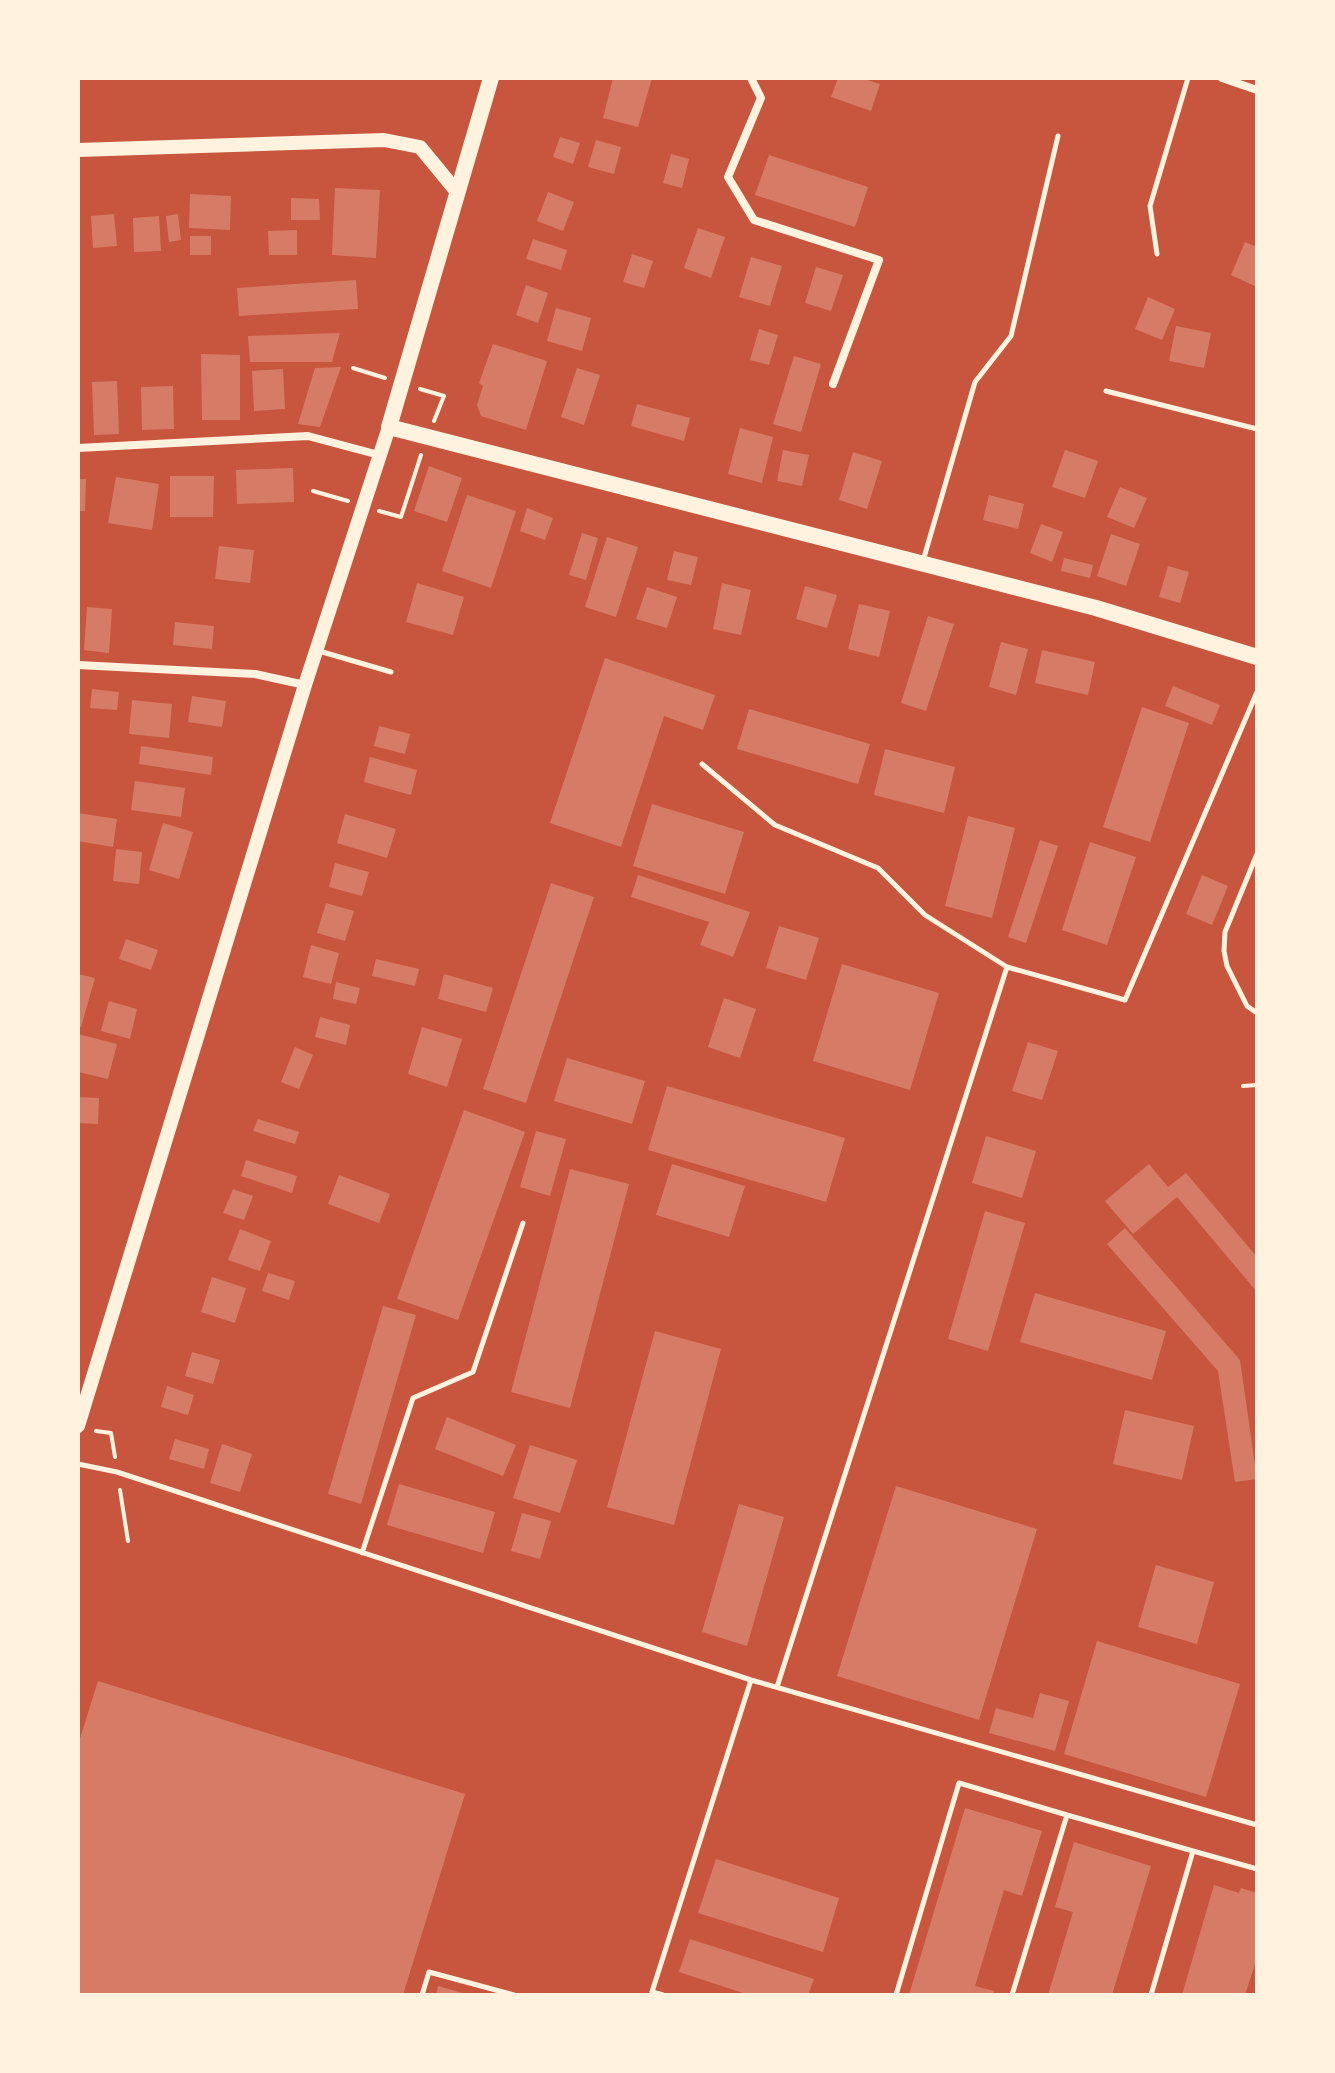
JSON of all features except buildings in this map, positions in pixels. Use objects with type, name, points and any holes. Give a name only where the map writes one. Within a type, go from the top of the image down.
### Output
[{"type":"main road","points":[[491,78],[389,427],[1096,608],[1257,657]]},
{"type":"street","points":[[751,78],[761,98],[728,177],[754,220],[879,260],[833,384]]},
{"type":"street","points":[[1222,78],[1257,90]]},
{"type":"street","points":[[78,150],[384,140],[420,147],[457,192]]},
{"type":"street","points":[[78,1426],[305,685],[389,427]]},
{"type":"street","points":[[78,448],[308,436],[379,455]]},
{"type":"street","points":[[78,665],[255,674],[305,685]]},
{"type":"lane","points":[[1157,254],[1150,206],[1188,78]]},
{"type":"lane","points":[[923,564],[975,382],[1011,336],[1058,136]]},
{"type":"lane","points":[[1106,391],[1257,429]]},
{"type":"lane","points":[[316,651],[391,672]]},
{"type":"lane","points":[[702,764],[775,825],[878,868],[925,915],[1007,967],[1125,1000],[1257,692]]},
{"type":"lane","points":[[1257,854],[1225,932],[1224,951],[1227,966],[1247,1006],[1257,1013]]},
{"type":"lane","points":[[777,1687],[1007,967]]},
{"type":"lane","points":[[362,1553],[413,1398],[473,1372],[523,1223]]},
{"type":"lane","points":[[78,1464],[117,1472],[751,1680],[1257,1825]]},
{"type":"lane","points":[[663,1995],[652,1993],[751,1680]]},
{"type":"lane","points":[[896,1995],[959,1783],[1257,1869]]},
{"type":"lane","points":[[1012,1995],[1067,1815]]},
{"type":"lane","points":[[1151,1995],[1193,1851]]},
{"type":"lane","points":[[422,1995],[429,1972],[514,1995]]},
{"type":"path","points":[[1243,1086],[1257,1085]]}]
